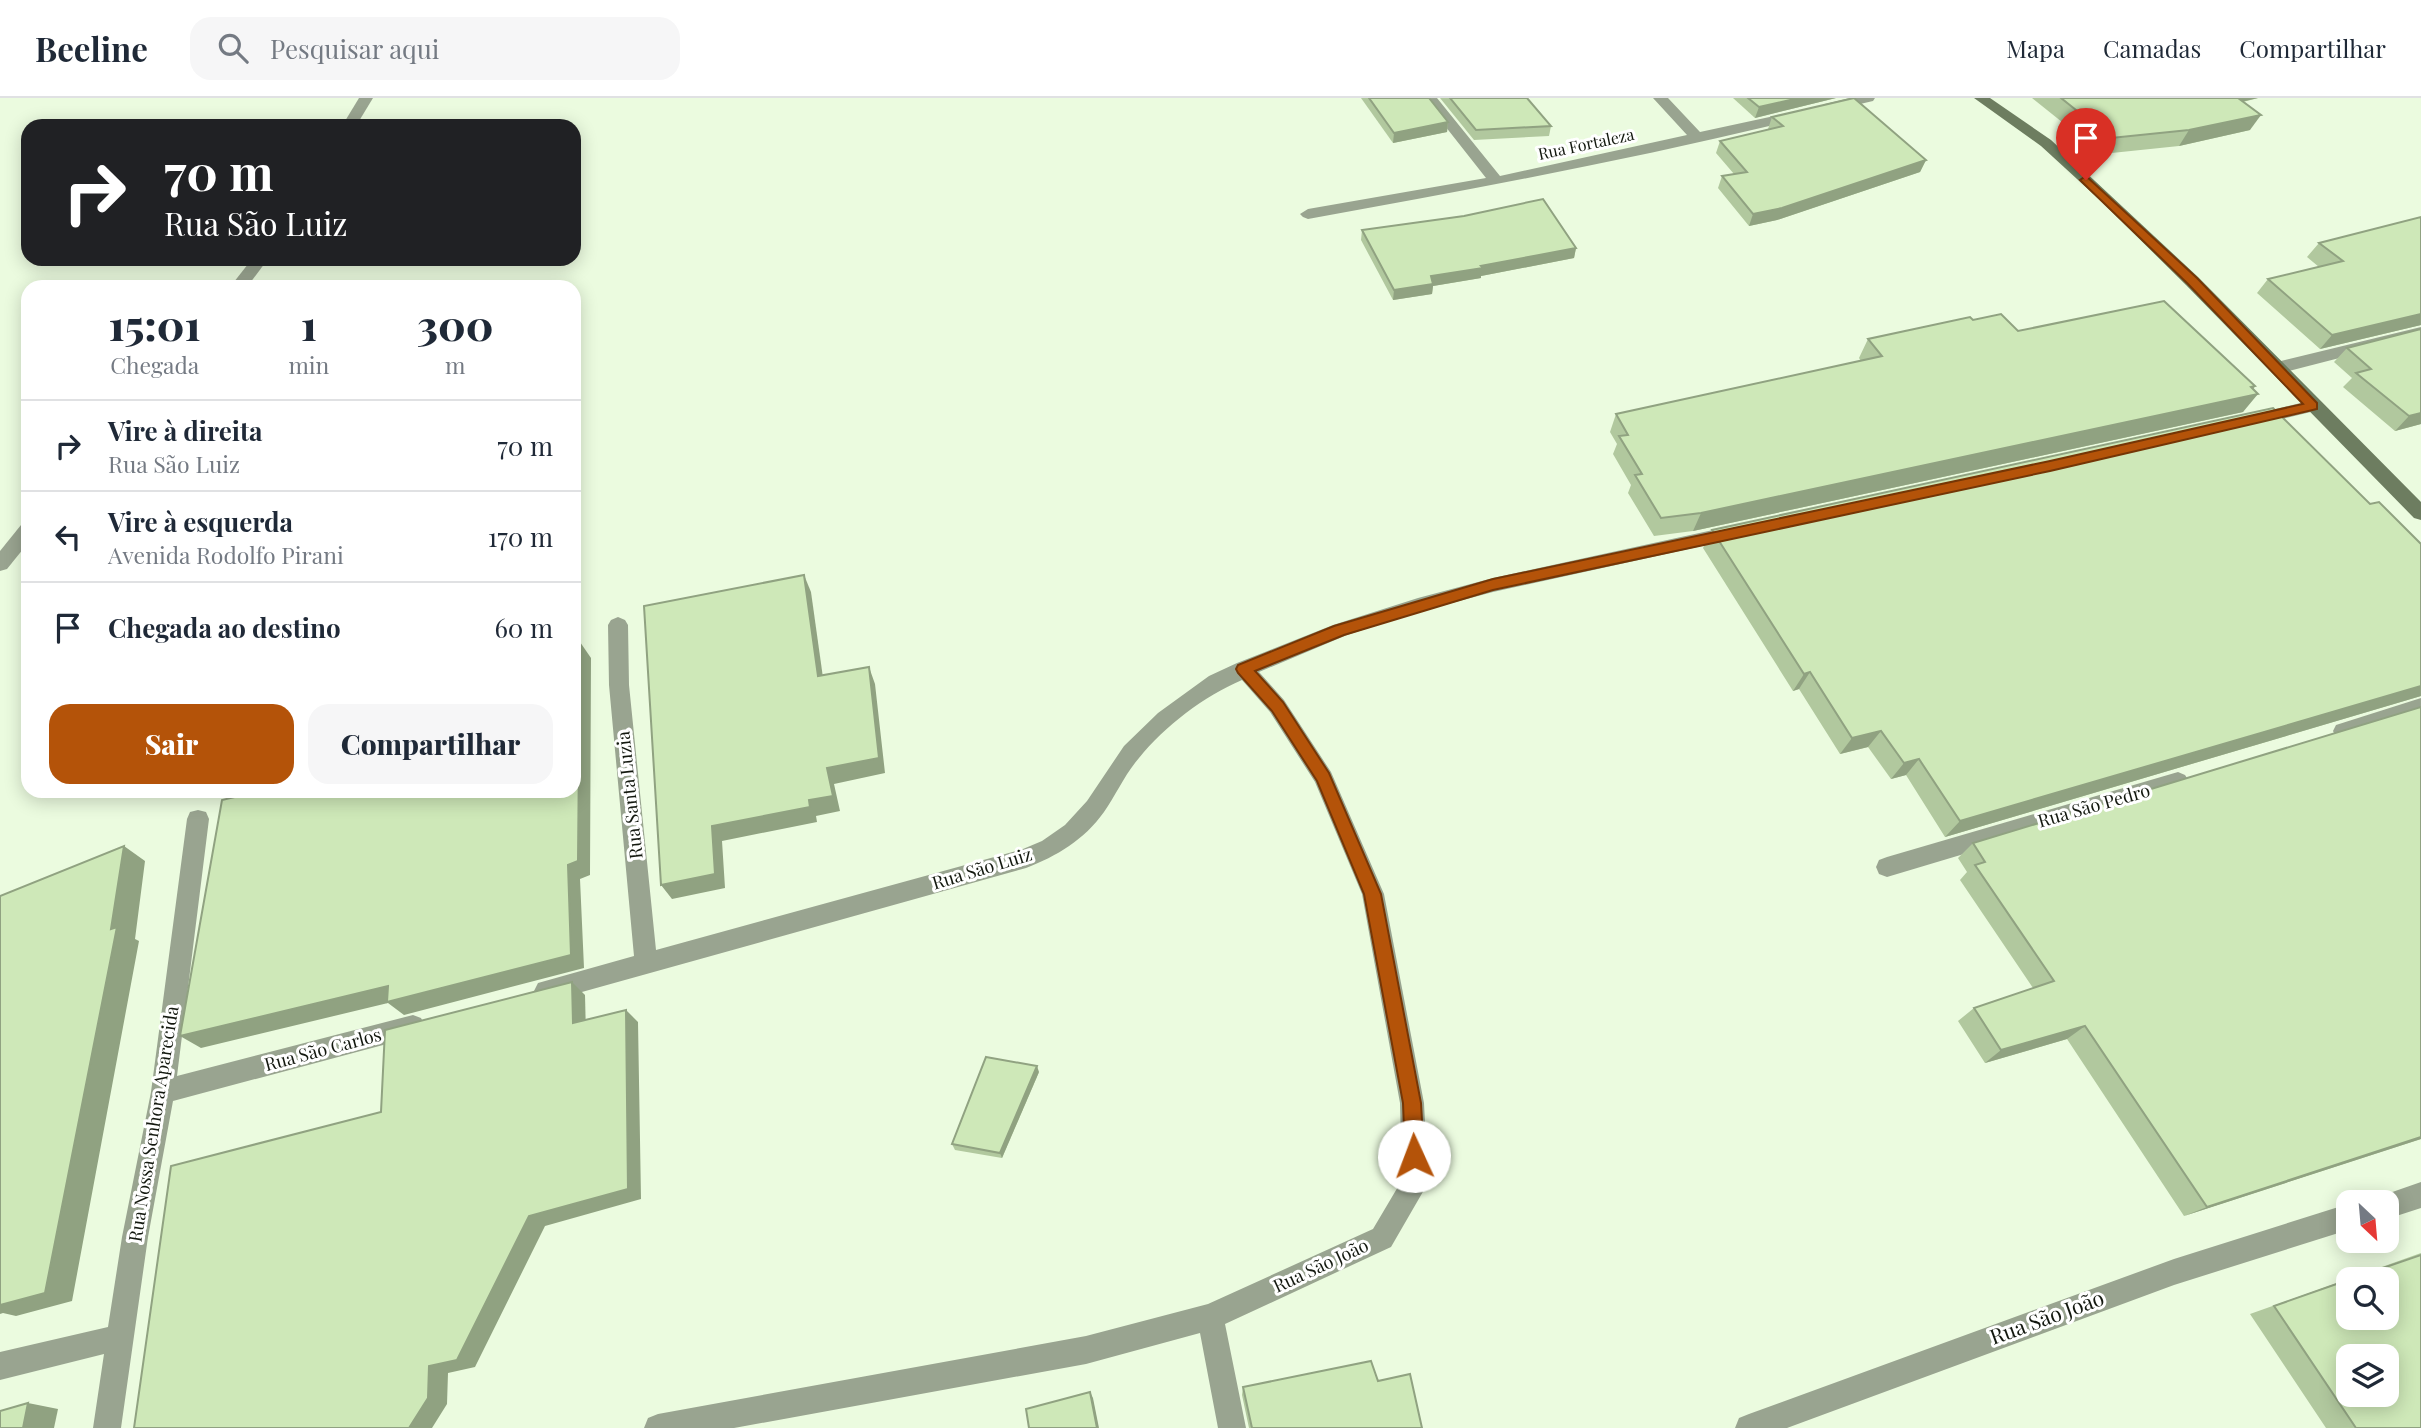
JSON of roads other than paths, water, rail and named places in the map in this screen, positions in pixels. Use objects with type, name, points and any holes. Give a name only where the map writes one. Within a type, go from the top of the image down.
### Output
[{"type":"main road","points":[[1981,98],[2046,143],[2192,281],[2421,513]]},
{"type":"street","points":[[353,119],[366,98]]},
{"type":"street","points":[[1430,98],[1496,181]]},
{"type":"street","points":[[1660,98],[1698,138]]},
{"type":"street","name":"Rua Fortaleza","points":[[1308,214],[1496,181],[1868,98]]},
{"type":"street","points":[[244,280],[254,266]]},
{"type":"street","points":[[2277,368],[2421,332]]},
{"type":"street","points":[[2234,424],[2313,406]]},
{"type":"street","name":"Rua São Luiz","points":[[646,965],[1026,859],[1050,848],[1073,832],[1095,808],[1131,752],[1165,719],[1216,682],[1339,630],[1493,584],[1757,528]]},
{"type":"street","points":[[0,564],[21,538]]},
{"type":"street","name":"Rua Santa Luzia","points":[[618,625],[619,685],[646,965]]},
{"type":"street","name":"Rua São João","points":[[658,1428],[1086,1350],[1210,1317],[1382,1238],[1415,1183],[1412,1103],[1373,894],[1324,778],[1278,706],[1244,669]]},
{"type":"street","points":[[2329,735],[2421,706]]},
{"type":"street","name":"Rua São Pedro","points":[[1886,867],[2198,775]]},
{"type":"street","name":"Rua Nossa Senhora Aparecida","points":[[107,1428],[135,1237],[163,1092],[198,819]]},
{"type":"street","points":[[525,996],[646,965]]},
{"type":"street","name":"Rua São Carlos","points":[[163,1092],[431,1021]]},
{"type":"street","points":[[2399,1202],[2421,1195]]},
{"type":"street","name":"Rua São João","points":[[1749,1428],[2174,1272],[2336,1221]]},
{"type":"street","points":[[1210,1317],[1232,1428]]},
{"type":"street","points":[[0,1366],[121,1337]]}]
